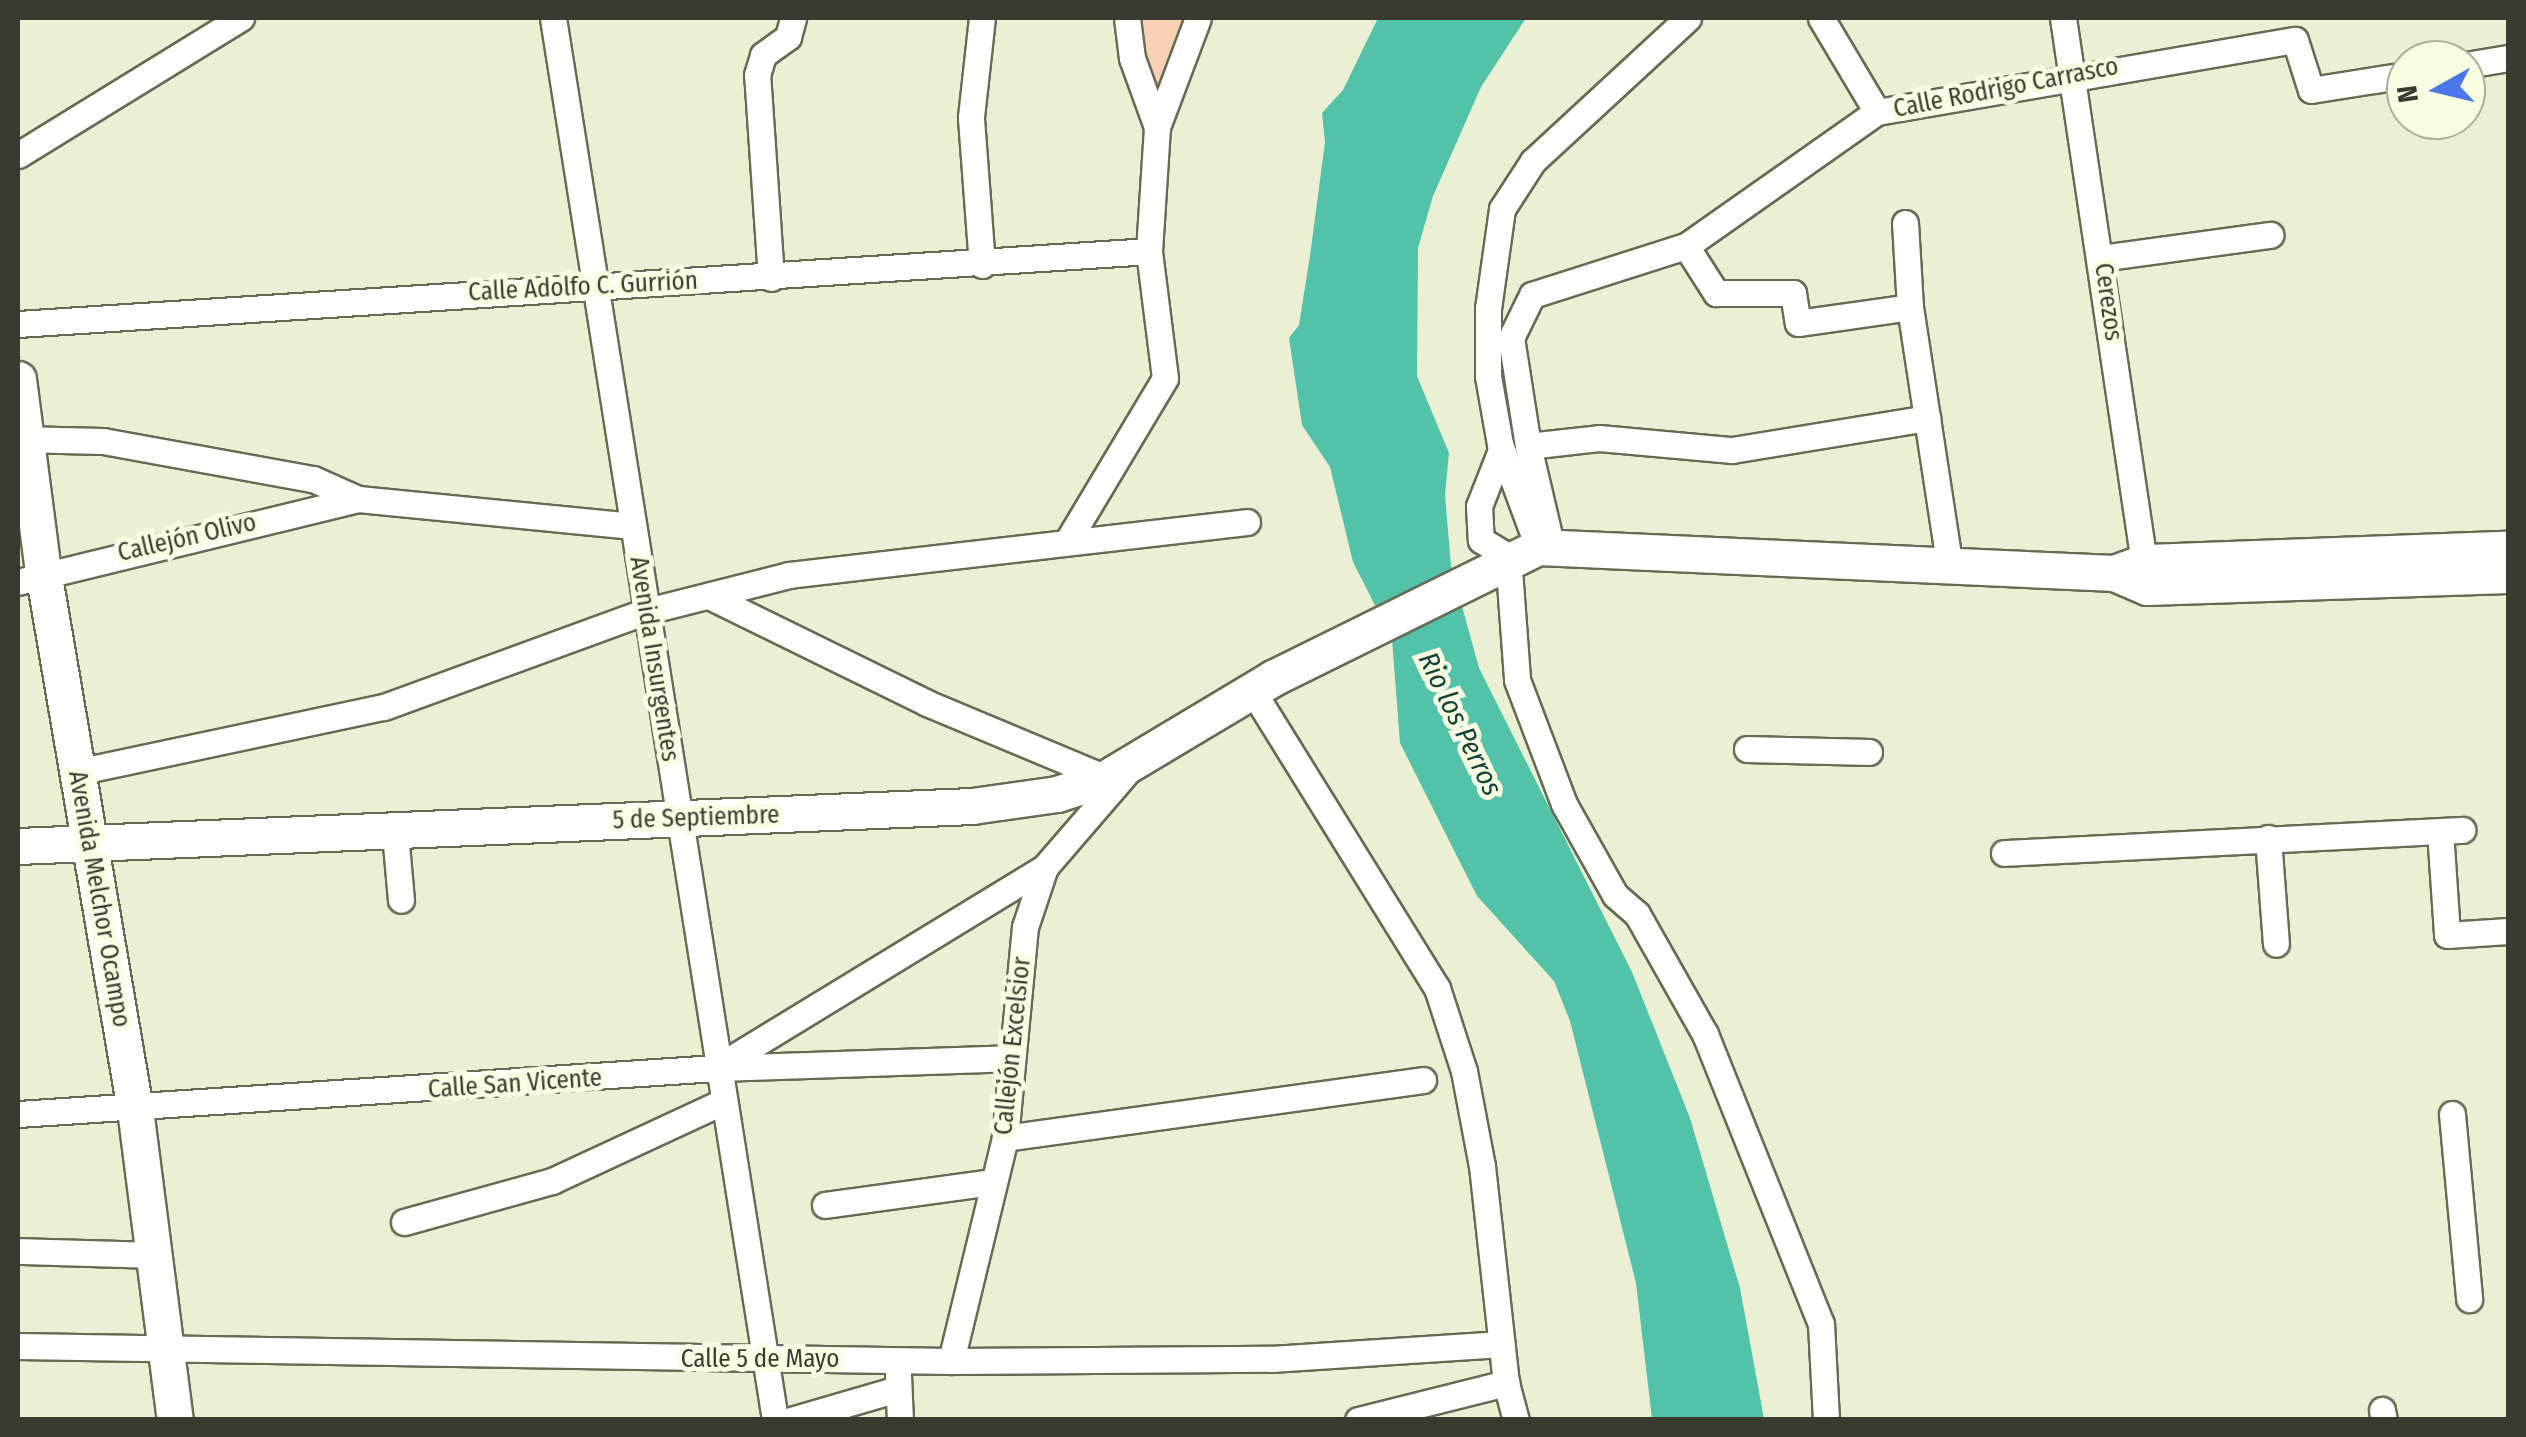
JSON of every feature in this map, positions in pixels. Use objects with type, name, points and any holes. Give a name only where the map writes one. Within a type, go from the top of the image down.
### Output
[{"type":"street","points":[[18,155],[170,67],[241,18]]},
{"type":"street","name":"Avenida Insurgentes","points":[[553,18],[762,1360],[776,1420]]},
{"type":"street","points":[[770,278],[756,75],[763,55],[788,38],[794,18]]},
{"type":"street","points":[[982,18],[971,117],[982,266]]},
{"type":"street","points":[[1128,18],[1132,58],[1157,126]]},
{"type":"street","points":[[1066,542],[1165,378],[1149,251],[1157,126],[1198,18]]},
{"type":"street","points":[[1688,18],[1532,161],[1502,210],[1488,308],[1488,376],[1501,450],[1533,550],[1524,698],[1593,859],[1615,895],[1637,914],[1704,1034],[1822,1324],[1826,1420]]},
{"type":"street","points":[[1821,18],[1878,112]]},
{"type":"street","name":"Cerezos","points":[[2063,18],[2101,258],[2135,574]]},
{"type":"street","name":"Calle Rodrigo Carrasco","points":[[1533,550],[1528,446],[1511,338],[1532,295],[1686,246],[1878,112],[2293,29],[2311,90],[2386,78]]},
{"type":"street","points":[[1905,223],[1910,307],[1950,568]]},
{"type":"street","points":[[2101,258],[2270,235]]},
{"type":"street","points":[[1686,246],[1716,293],[1793,293],[1798,323],[1910,307]]},
{"type":"street","name":"Calle Adolfo C. Gurrión","points":[[18,324],[597,285],[982,266],[1149,251]]},
{"type":"street","name":"Avenida Melchor Ocampo","points":[[18,379],[30,577],[77,772],[134,1108],[175,1420]]},
{"type":"street","points":[[1528,446],[1599,438],[1732,450],[1928,418]]},
{"type":"street","points":[[23,440],[104,440],[313,479],[358,499],[631,526]]},
{"type":"street","points":[[1501,450],[1479,506],[1481,540],[1533,550],[2135,574],[2508,575]]},
{"type":"street","name":"Callejón Olivo","points":[[30,577],[358,499]]},
{"type":"street","points":[[77,772],[384,707],[648,612],[789,575],[1247,522]]},
{"type":"street","points":[[2135,574],[2508,549]]},
{"type":"street","name":"5 de Septiembre","points":[[18,846],[972,806],[1057,794],[1121,770],[1262,684],[1533,550]]},
{"type":"street","points":[[709,596],[926,703],[1121,770]]},
{"type":"street","points":[[1262,684],[1437,988],[1464,1071],[1482,1166],[1506,1383],[1516,1420]]},
{"type":"street","points":[[1747,749],[1869,752]]},
{"type":"street","name":"Callejón Excelsior","points":[[951,1361],[1006,1138],[1024,927],[1045,867],[1121,770]]},
{"type":"street","points":[[2004,853],[2451,830],[2447,935],[2508,931]]},
{"type":"street","points":[[395,833],[402,900]]},
{"type":"street","points":[[2268,838],[2276,944]]},
{"type":"street","points":[[716,1068],[1045,867]]},
{"type":"street","name":"Calle San Vicente","points":[[18,1114],[716,1068],[1012,1058]]},
{"type":"street","points":[[1006,1138],[1422,1080]]},
{"type":"street","points":[[404,1222],[552,1181],[722,1102]]},
{"type":"street","points":[[2452,1114],[2470,1299]]},
{"type":"street","points":[[825,1205],[994,1182]]},
{"type":"street","points":[[18,1250],[152,1255]]},
{"type":"street","name":"Calle 5 de Mayo","points":[[18,1346],[951,1361],[1271,1359],[1502,1344]]},
{"type":"street","points":[[897,1358],[900,1420]]},
{"type":"street","points":[[1358,1420],[1506,1383]]},
{"type":"street","points":[[792,1420],[898,1388]]},
{"type":"shaded area","points":[[1127,18],[1198,18],[1157,127]]},
{"type":"water","name":"Rio los Perros","points":[[1378,18],[1526,18],[1481,87],[1433,196],[1418,248],[1417,376],[1449,453],[1445,495],[1451,566],[1479,668],[1632,972],[1690,1118],[1740,1288],[1764,1419],[1652,1419],[1636,1283],[1570,1021],[1554,981],[1477,896],[1400,743],[1392,639],[1353,562],[1330,467],[1302,425],[1289,338],[1299,325],[1310,256],[1325,142],[1322,113],[1343,90]]}]
